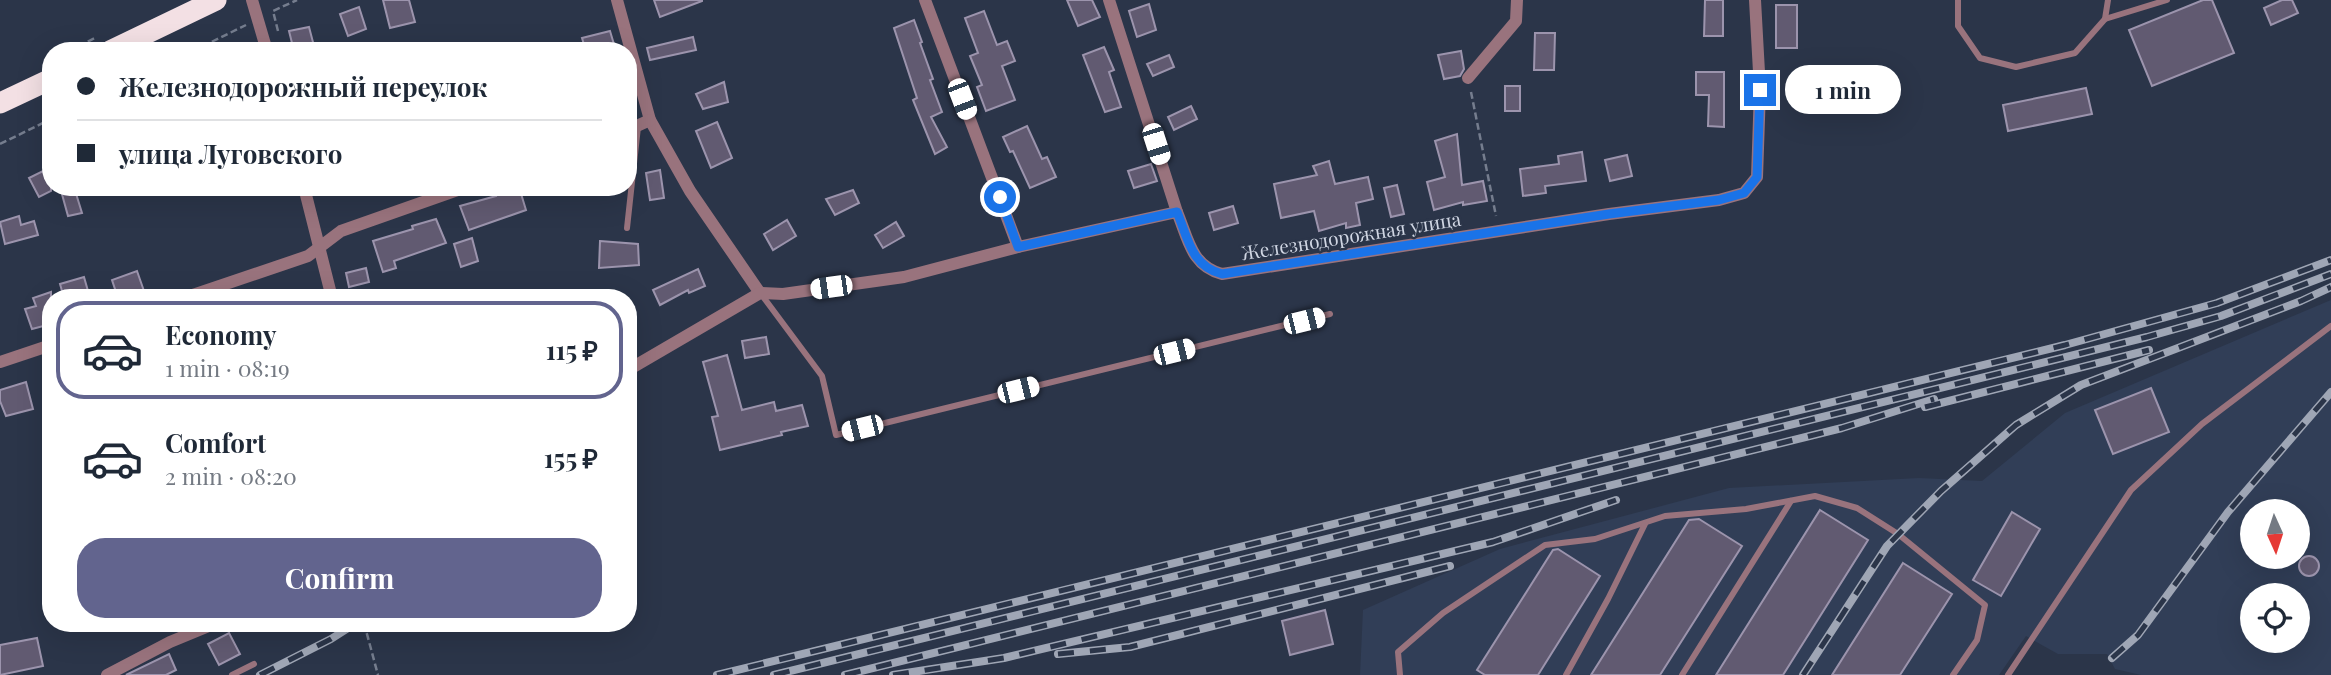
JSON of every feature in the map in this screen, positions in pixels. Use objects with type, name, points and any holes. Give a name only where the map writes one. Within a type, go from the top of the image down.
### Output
[{"type":"highway","points":[[129,42],[216,0]]},
{"type":"highway","points":[[0,103],[42,83]]},
{"type":"street","points":[[252,0],[265,42]]},
{"type":"street","points":[[617,0],[629,42]]},
{"type":"street","points":[[925,0],[1018,247]]},
{"type":"street","name":"Железнодорожная улица","points":[[1109,0],[1177,212],[1198,262],[1208,270],[1222,274],[1719,200],[1744,193],[1757,177],[1760,90],[1755,0]]},
{"type":"street","points":[[1468,78],[1516,21],[1517,0]]},
{"type":"street","points":[[637,73],[650,120],[690,191],[760,293]]},
{"type":"street","points":[[637,126],[650,120]]},
{"type":"street","points":[[306,196],[330,289]]},
{"type":"street","points":[[211,289],[308,256],[341,231],[440,196]]},
{"type":"street","points":[[637,365],[760,293],[783,293],[904,277],[1018,247],[1177,212]]},
{"type":"street","points":[[0,362],[42,348]]},
{"type":"street","points":[[107,675],[194,632]]},
{"type":"lane","points":[[1958,0],[1958,26],[1980,58],[2017,67],[2075,53],[2105,19],[2166,0]]},
{"type":"lane","points":[[2105,19],[2108,0]]},
{"type":"lane","points":[[627,228],[629,196]]},
{"type":"lane","points":[[760,293],[822,376],[836,435],[1330,314]]},
{"type":"lane","points":[[2008,675],[2132,490],[2202,424],[2331,326]]},
{"type":"lane","points":[[1400,675],[1398,652],[1443,612],[1545,545],[1595,539],[1665,516],[1746,509],[1815,496],[1857,508],[1898,534],[1984,604],[1977,640],[1953,675]]},
{"type":"lane","points":[[1682,675],[1790,501]]},
{"type":"lane","points":[[1566,675],[1645,524]]},
{"type":"lane","points":[[232,675],[254,664]]},
{"type":"path","points":[[212,42],[297,0]]},
{"type":"path","points":[[274,11],[279,36]]},
{"type":"path","points":[[1468,78],[1500,231]]},
{"type":"path","points":[[0,144],[42,123]]},
{"type":"path","points":[[366,632],[378,675]]},
{"type":"shaded area","points":[[2331,300],[2331,675],[2141,675],[2115,669],[2107,654],[2058,654],[2026,636],[1999,675],[1360,675],[1363,610],[1500,549],[1729,488],[1919,478],[1982,481],[2065,413]]},
{"type":"building","points":[[383,0],[409,0],[415,22],[390,28]]},
{"type":"building","points":[[654,0],[702,0],[702,1],[660,17]]},
{"type":"building","points":[[1067,0],[1092,0],[1100,17],[1078,26]]},
{"type":"building","points":[[1705,0],[1723,0],[1723,36],[1704,36]]},
{"type":"building","points":[[2203,0],[2212,0],[2234,53],[2152,86],[2129,30]]},
{"type":"building","points":[[2282,0],[2292,0],[2298,13],[2271,25],[2264,8]]},
{"type":"building","points":[[1149,4],[1156,30],[1137,37],[1129,11]]},
{"type":"building","points":[[1776,5],[1797,5],[1797,48],[1776,48]]},
{"type":"building","points":[[359,7],[366,29],[348,36],[340,14]]},
{"type":"building","points":[[984,11],[997,45],[1007,41],[1015,61],[1002,66],[1015,100],[986,111],[977,87],[982,85],[970,56],[978,53],[965,18]]},
{"type":"building","points":[[914,20],[933,79],[930,80],[942,112],[931,117],[947,147],[935,154],[913,100],[917,98],[894,28]]},
{"type":"building","points":[[309,27],[313,42],[292,42],[289,31]]},
{"type":"building","points":[[610,31],[613,42],[583,42],[582,38]]},
{"type":"building","points":[[1535,33],[1555,33],[1554,70],[1534,70]]},
{"type":"building","points":[[693,37],[696,50],[650,60],[647,48]]},
{"type":"building","points":[[1104,47],[1114,70],[1109,72],[1121,107],[1105,112],[1083,55]]},
{"type":"building","points":[[1461,51],[1464,69],[1460,76],[1444,79],[1438,55]]},
{"type":"building","points":[[1169,55],[1174,67],[1153,76],[1147,64]]},
{"type":"building","points":[[1696,72],[1724,72],[1724,127],[1708,126],[1709,95],[1696,95]]},
{"type":"building","points":[[724,82],[728,102],[703,109],[696,94]]},
{"type":"building","points":[[1505,86],[1520,86],[1520,111],[1505,111]]},
{"type":"building","points":[[2086,88],[2092,114],[2008,131],[2003,105]]},
{"type":"building","points":[[1191,106],[1197,119],[1174,130],[1168,117]]},
{"type":"building","points":[[717,122],[732,158],[711,168],[696,131]]},
{"type":"building","points":[[1027,126],[1042,159],[1047,157],[1056,177],[1030,188],[1013,151],[1010,152],[1003,137]]},
{"type":"building","points":[[1457,134],[1462,185],[1483,181],[1487,201],[1463,205],[1463,202],[1434,210],[1427,182],[1445,177],[1435,141]]},
{"type":"building","points":[[1582,152],[1586,181],[1545,186],[1546,193],[1523,196],[1520,169],[1559,164],[1558,156]]},
{"type":"building","points":[[1627,155],[1632,176],[1610,181],[1605,160]]},
{"type":"building","points":[[1329,161],[1335,184],[1368,177],[1373,199],[1356,203],[1360,225],[1346,228],[1346,223],[1319,231],[1314,211],[1281,218],[1274,184],[1317,175],[1313,166]]},
{"type":"building","points":[[1151,164],[1157,181],[1134,188],[1128,171]]},
{"type":"building","points":[[660,170],[664,198],[650,200],[646,173]]},
{"type":"building","points":[[42,172],[42,196],[39,197],[29,178]]},
{"type":"building","points":[[1397,185],[1404,214],[1391,217],[1384,188]]},
{"type":"building","points":[[853,190],[859,203],[835,215],[826,199]]},
{"type":"building","points":[[62,196],[77,196],[82,213],[68,216]]},
{"type":"building","points":[[496,196],[522,196],[526,210],[469,230],[460,206]]},
{"type":"building","points":[[1233,206],[1238,223],[1214,230],[1209,213]]},
{"type":"building","points":[[19,216],[21,225],[34,221],[38,235],[5,244],[0,222]]},
{"type":"building","points":[[436,219],[446,243],[394,261],[396,268],[383,272],[373,241]]},
{"type":"building","points":[[787,220],[796,236],[773,250],[764,234]]},
{"type":"building","points":[[896,222],[904,236],[883,248],[875,235]]},
{"type":"building","points":[[472,238],[478,261],[461,267],[454,244]]},
{"type":"building","points":[[600,241],[638,244],[639,265],[599,268]]},
{"type":"building","points":[[366,268],[369,282],[349,287],[346,273]]},
{"type":"building","points":[[698,269],[705,286],[689,293],[688,290],[660,305],[653,290]]},
{"type":"building","points":[[137,271],[143,289],[115,289],[112,280]]},
{"type":"building","points":[[84,277],[87,289],[61,289],[60,284]]},
{"type":"building","points":[[42,295],[42,326],[32,329],[25,309],[36,306],[33,298]]},
{"type":"building","points":[[766,337],[769,354],[745,358],[742,341]]},
{"type":"building","points":[[727,355],[742,410],[774,402],[776,411],[802,405],[808,426],[720,450],[712,417],[718,416],[703,362]]},
{"type":"building","points":[[26,382],[33,409],[6,416],[0,401],[0,390]]},
{"type":"building","points":[[2151,388],[2169,432],[2113,454],[2095,410]]},
{"type":"building","points":[[1820,510],[1868,540],[1783,675],[1716,675]]},
{"type":"building","points":[[2012,512],[2040,529],[2001,596],[1973,580]]},
{"type":"building","points":[[1699,519],[1742,546],[1660,675],[1591,675],[1689,520]]},
{"type":"building","points":[[1558,549],[1600,576],[1538,675],[1485,675],[1477,670],[1553,550]]},
{"type":"building","points":[[2310,556],[2318,562],[2318,570],[2313,575],[2305,575],[2300,570],[2310,569]]},
{"type":"building","points":[[1903,563],[1952,594],[1900,675],[1832,675]]},
{"type":"building","points":[[1325,610],[1333,644],[1290,655],[1282,621]]},
{"type":"building","points":[[229,633],[240,654],[219,665],[208,644]]},
{"type":"building","points":[[37,638],[43,666],[0,675],[0,645]]},
{"type":"building","points":[[169,654],[176,670],[166,675],[126,675]]},
{"type":"railway","points":[[717,675],[2065,345],[2217,303],[2331,260]]},
{"type":"railway","points":[[774,675],[2147,337],[2221,316],[2331,274]]},
{"type":"railway","points":[[1803,675],[1887,546],[1941,491],[2016,425],[2081,385],[2331,287]]},
{"type":"railway","points":[[1925,407],[2149,350]]},
{"type":"railway","points":[[2112,658],[2138,635],[2228,512],[2331,392]]},
{"type":"railway","points":[[845,675],[1842,428],[1934,399]]},
{"type":"railway","points":[[893,675],[1004,658],[1493,542],[1616,500]]},
{"type":"railway","points":[[1058,654],[1130,647],[1450,566]]},
{"type":"railway","points":[[260,675],[342,632]]},
{"type":"route","points":[[1000,197],[1018,247],[1177,212],[1198,262],[1208,270],[1222,274],[1609,214],[1719,200],[1744,193],[1757,177],[1760,90]]}]
